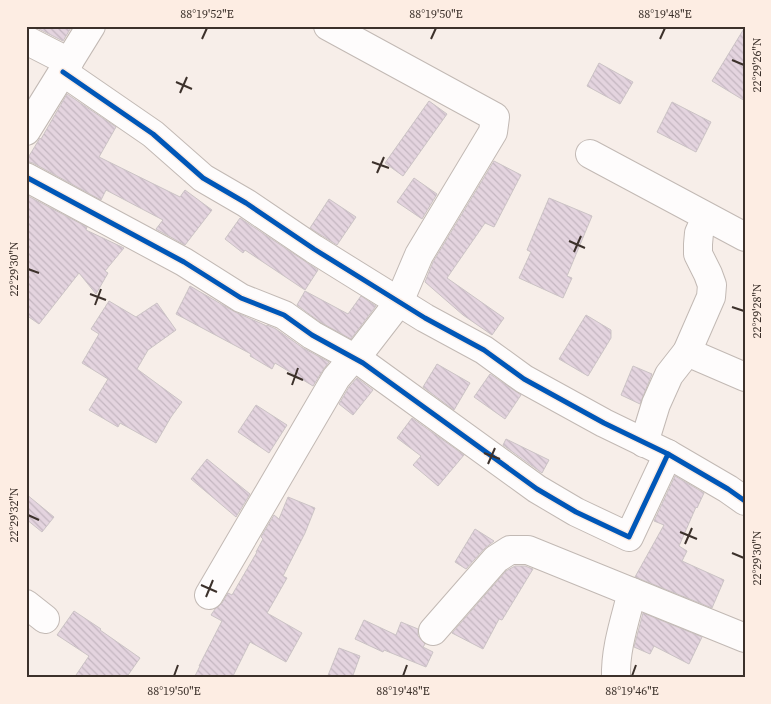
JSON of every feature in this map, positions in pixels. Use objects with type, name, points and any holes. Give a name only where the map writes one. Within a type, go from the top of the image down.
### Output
[{"type":"street","points":[[26,131],[91,26]]},
{"type":"street","points":[[209,595],[336,378],[355,359],[399,302],[419,255],[493,132],[495,117],[328,26]]},
{"type":"street","points":[[26,40],[66,67],[153,134],[203,178],[246,203],[314,249],[425,318],[484,350],[524,379],[668,454],[728,489],[745,502]]},
{"type":"street","points":[[590,154],[745,237]]},
{"type":"street","points":[[26,177],[184,262],[241,298],[284,315],[312,335],[363,363],[537,489],[576,512],[629,537],[668,454]]},
{"type":"street","points":[[644,443],[656,404],[669,375],[687,352],[711,297],[712,285],[698,254],[699,233],[706,217]]},
{"type":"street","points":[[687,352],[745,377]]},
{"type":"street","points":[[433,631],[496,559],[510,550],[528,550],[745,638]]},
{"type":"street","points":[[616,678],[620,639],[632,592]]},
{"type":"building","points":[[33,26],[72,26],[63,41]]},
{"type":"building","points":[[745,27],[745,101],[712,81]]},
{"type":"building","points":[[599,63],[633,82],[620,104],[587,86]]},
{"type":"building","points":[[67,94],[116,127],[99,157],[180,197],[185,190],[212,210],[185,245],[156,229],[163,220],[106,190],[101,200],[26,161]]},
{"type":"building","points":[[429,101],[447,114],[403,176],[385,163]]},
{"type":"building","points":[[672,102],[711,122],[696,152],[657,132]]},
{"type":"building","points":[[494,161],[521,175],[494,227],[485,223],[447,278],[504,318],[492,335],[463,315],[425,282],[433,262]]},
{"type":"building","points":[[414,178],[437,194],[422,219],[397,202]]},
{"type":"building","points":[[26,195],[87,227],[86,230],[124,248],[105,271],[108,273],[96,294],[79,273],[39,324],[26,315]]},
{"type":"building","points":[[549,198],[592,216],[567,276],[572,278],[563,298],[519,278],[531,252],[527,250]]},
{"type":"building","points":[[329,199],[356,217],[337,245],[310,228]]},
{"type":"building","points":[[240,218],[318,270],[305,290],[245,250],[243,253],[225,239]]},
{"type":"building","points":[[190,286],[235,312],[276,329],[303,348],[329,362],[313,386],[275,363],[272,369],[250,356],[251,354],[176,314]]},
{"type":"building","points":[[305,291],[348,314],[361,296],[376,306],[351,339],[320,322],[297,305]]},
{"type":"building","points":[[109,301],[136,317],[157,303],[176,330],[148,350],[137,369],[182,402],[156,443],[120,423],[118,427],[89,410],[108,379],[82,363],[99,334],[91,329]]},
{"type":"building","points":[[586,315],[611,330],[611,338],[588,376],[559,359]]},
{"type":"building","points":[[437,364],[470,383],[454,410],[423,387]]},
{"type":"building","points":[[633,366],[652,374],[640,404],[621,395]]},
{"type":"building","points":[[490,374],[521,395],[505,419],[474,397]]},
{"type":"building","points":[[357,378],[373,390],[353,415],[339,404]]},
{"type":"building","points":[[256,405],[287,425],[269,453],[238,432]]},
{"type":"building","points":[[412,418],[464,455],[438,486],[413,465],[421,456],[397,438]]},
{"type":"building","points":[[506,439],[549,460],[542,473],[503,445]]},
{"type":"building","points":[[207,459],[250,494],[236,517],[191,479]]},
{"type":"building","points":[[675,476],[704,493],[679,546],[687,551],[682,561],[724,580],[712,608],[635,577],[664,525],[654,521]]},
{"type":"building","points":[[26,494],[54,517],[42,532],[26,519]]},
{"type":"building","points":[[288,497],[315,508],[305,533],[283,576],[287,578],[267,613],[302,633],[286,662],[250,642],[232,678],[194,678],[222,621],[211,615],[228,593],[232,595],[257,552],[263,539],[261,537],[274,515],[279,519]]},
{"type":"building","points":[[475,529],[494,541],[466,569],[455,562]]},
{"type":"building","points":[[515,566],[525,566],[533,569],[502,620],[499,619],[483,649],[452,633],[506,571]]},
{"type":"building","points":[[74,611],[140,658],[126,678],[74,678],[89,656],[57,635]]},
{"type":"building","points":[[643,613],[702,637],[689,664],[654,646],[650,654],[634,647]]},
{"type":"building","points":[[364,620],[396,635],[401,622],[418,629],[418,636],[425,644],[423,647],[433,652],[426,667],[384,650],[383,652],[355,639]]},
{"type":"building","points":[[339,648],[360,656],[352,678],[327,678]]},
{"type":"cycle path","points":[[63,72],[153,134],[203,178],[246,203],[314,249],[425,318],[484,350],[524,379],[604,423],[668,454],[745,501]]},
{"type":"cycle path","points":[[26,177],[184,262],[241,298],[284,315],[312,335],[363,363],[537,489],[576,512],[629,537],[668,454]]}]
